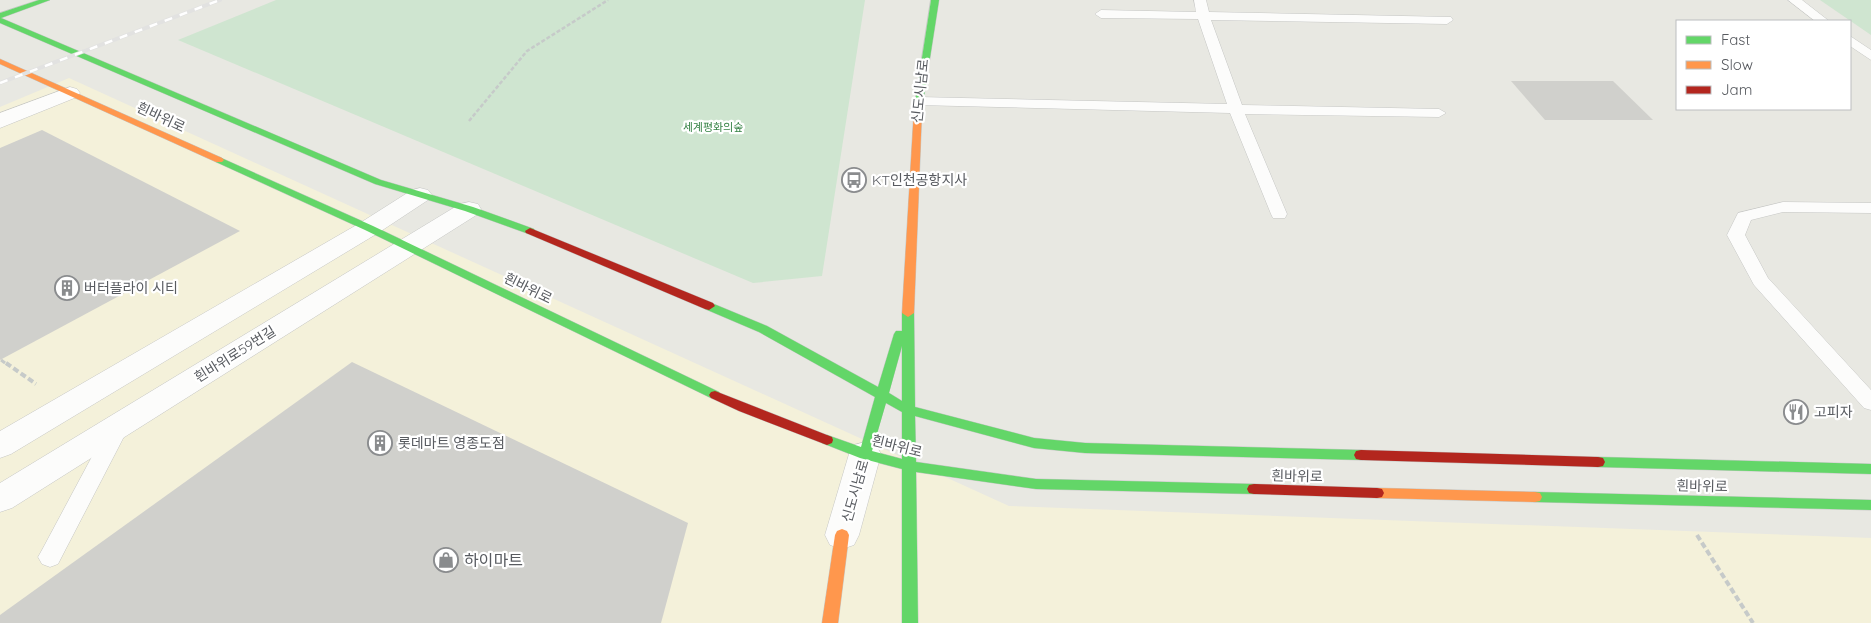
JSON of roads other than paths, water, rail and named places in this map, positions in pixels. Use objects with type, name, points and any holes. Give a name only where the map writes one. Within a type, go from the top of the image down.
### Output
[{"type":"main road","points":[[0,16],[46,0]]},
{"type":"main road","name":"신도시남로","points":[[910,623],[908,304],[918,102],[928,34],[936,0]]},
{"type":"main road","name":"흰바위로","points":[[0,20],[378,182],[540,234],[763,329],[882,397],[909,410],[1034,443],[1085,448],[1871,469]]},
{"type":"main road","name":"흰바위로","points":[[0,61],[369,228],[744,408],[865,454],[910,466],[1036,484],[1871,505]]},
{"type":"main road","name":"신도시남로","points":[[865,454],[908,304]]},
{"type":"main road","name":"신도시남로","points":[[830,623],[842,535]]},
{"type":"street","points":[[0,121],[70,93]]},
{"type":"street","points":[[0,446],[369,228],[420,195]]},
{"type":"street","name":"흰바위로59번길","points":[[0,499],[469,210]]},
{"type":"street","name":"신도시남로","points":[[842,535],[865,454]]},
{"type":"lane","points":[[1200,0],[1203,16],[1236,109],[1279,214]]},
{"type":"lane","points":[[1794,0],[1822,20]]},
{"type":"lane","points":[[1101,14],[1447,20]]},
{"type":"lane","points":[[1851,41],[1871,56]]},
{"type":"lane","points":[[918,102],[1439,113]]},
{"type":"lane","points":[[1871,208],[1783,207],[1744,217],[1736,235],[1760,281],[1871,403]]},
{"type":"lane","points":[[50,557],[118,426]]},
{"type":"railway","points":[[0,83],[220,0]]},
{"type":"place","name":"KT인천공항지사","points":[[854,180]]},
{"type":"place","name":"버터플라이 시티","points":[[67,288]]},
{"type":"place","name":"고피자","points":[[1796,412]]},
{"type":"place","name":"롯데마트 영종도점","points":[[380,443]]},
{"type":"place","name":"하이마트","points":[[446,560]]},
{"type":"park label","name":"세계평화의숲","points":[[713,127]]}]
